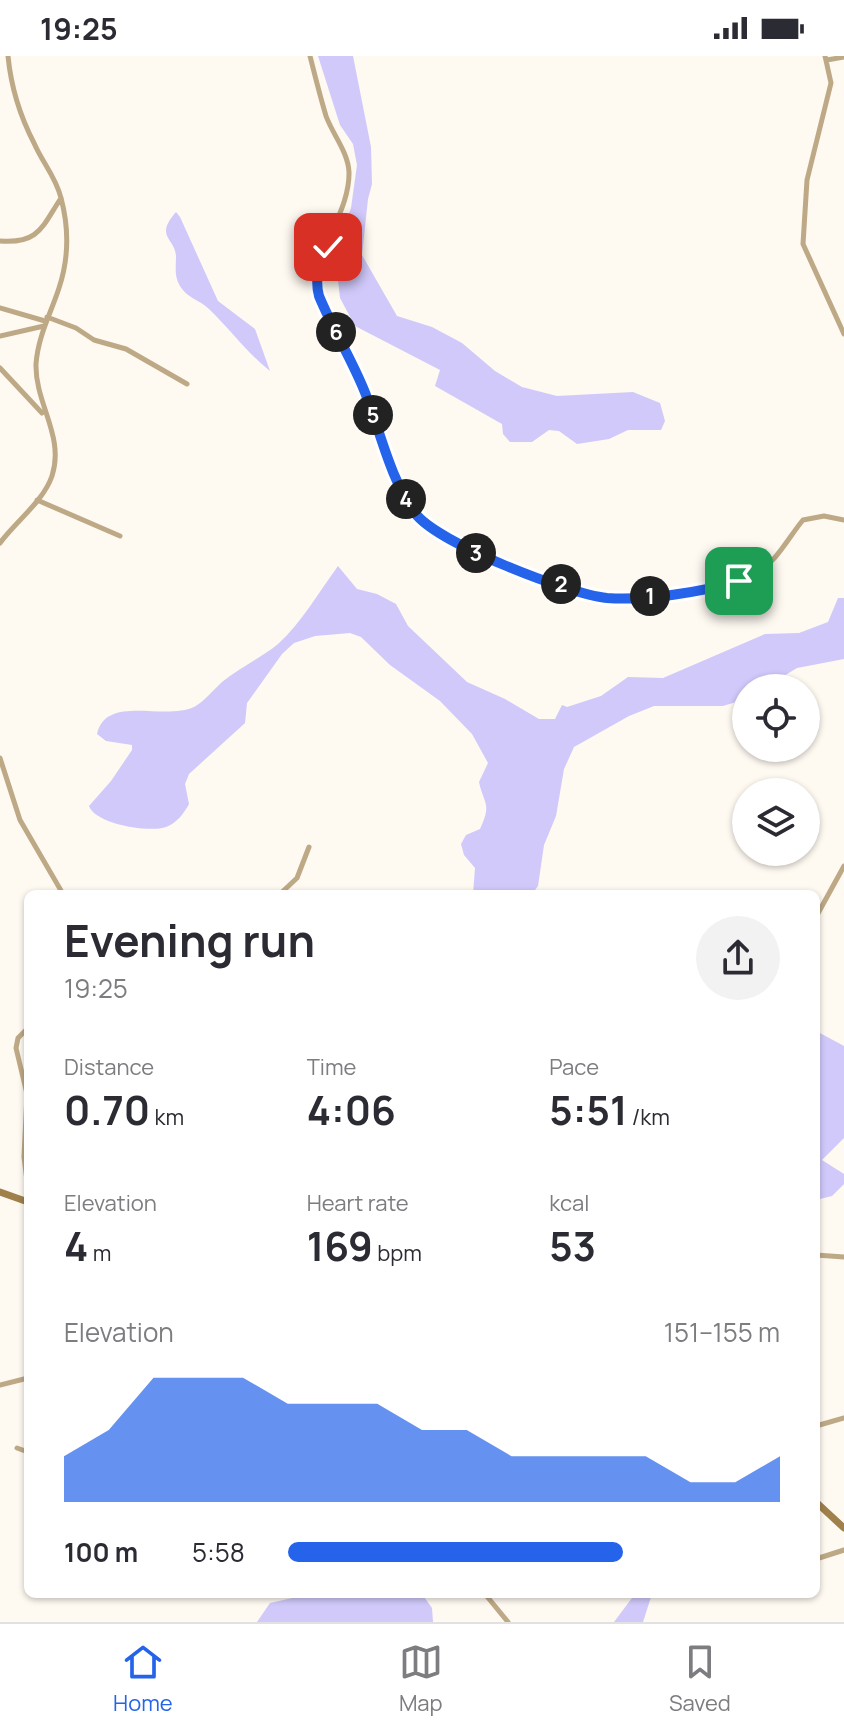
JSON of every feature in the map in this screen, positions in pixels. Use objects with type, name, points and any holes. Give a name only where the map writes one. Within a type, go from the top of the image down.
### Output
[{"type":"street","points":[[0,543],[46,490],[56,461],[56,440],[36,377],[46,322],[66,262],[67,222],[61,197],[26,126],[13,87],[8,56]]},
{"type":"street","points":[[310,56],[327,118],[349,170],[344,203],[318,268],[316,283],[319,296],[365,393],[397,481],[417,516],[429,527],[447,539],[514,569],[604,598],[627,599],[739,581],[766,567],[803,520],[824,516],[844,520]]},
{"type":"street","points":[[844,57],[826,58],[831,83],[807,180],[803,244],[844,334]]},
{"type":"street","points":[[0,241],[22,243],[40,230],[61,197]]},
{"type":"street","points":[[0,308],[46,322],[69,324],[94,340],[126,349],[187,384]]},
{"type":"street","points":[[0,336],[46,322]]},
{"type":"street","points":[[0,368],[46,416]]},
{"type":"street","points":[[37,500],[120,536]]},
{"type":"street","points":[[0,758],[20,820],[61,890]]},
{"type":"street","points":[[284,890],[297,878],[309,847]]},
{"type":"street","points":[[820,910],[844,866]]},
{"type":"street","points":[[24,1032],[18,1038],[16,1048],[24,1081]]},
{"type":"street","points":[[0,1192],[24,1201]]},
{"type":"street","points":[[820,1255],[844,1257]]},
{"type":"street","points":[[0,1385],[24,1379]]},
{"type":"street","points":[[820,1425],[844,1418]]},
{"type":"street","points":[[17,1448],[24,1451]]},
{"type":"street","points":[[820,1506],[844,1528]]},
{"type":"street","points":[[820,1558],[844,1550]]},
{"type":"street","points":[[488,1598],[508,1622]]},
{"type":"shaded area","points":[[318,56],[353,56],[371,147],[372,184],[362,255],[397,316],[432,327],[462,343],[495,371],[522,387],[557,396],[633,392],[660,403],[665,421],[661,430],[628,430],[609,439],[577,444],[559,431],[549,430],[532,442],[510,442],[503,434],[502,424],[435,386],[440,370],[355,326],[340,298],[335,254],[351,208],[357,165],[353,144],[340,125]]},
{"type":"shaded area","points":[[176,212],[218,301],[255,329],[270,371],[209,309],[180,286],[176,275],[175,250],[166,232]]},
{"type":"shaded area","points":[[338,566],[357,589],[377,594],[396,604],[408,626],[467,682],[539,719],[555,719],[562,705],[567,707],[601,696],[628,677],[663,678],[765,634],[799,633],[828,622],[838,598],[844,598],[844,659],[797,668],[787,674],[732,674],[732,703],[723,706],[654,706],[629,716],[574,747],[564,769],[556,816],[544,845],[535,890],[473,890],[475,868],[464,855],[461,844],[466,835],[480,829],[486,814],[479,782],[488,763],[472,734],[440,701],[390,665],[361,637],[350,633],[315,636],[294,643],[282,654],[247,703],[245,723],[189,774],[185,784],[189,804],[174,823],[158,829],[136,828],[101,818],[93,812],[89,806],[132,750],[132,745],[106,741],[97,734],[103,722],[112,715],[124,712],[182,711],[194,707],[222,682],[287,635]]},
{"type":"shaded area","points":[[820,1033],[844,1046],[844,1138],[822,1160],[844,1174],[844,1184],[832,1196],[820,1199]]},
{"type":"shaded area","points":[[292,1598],[425,1598],[432,1608],[433,1622],[257,1622],[270,1603]]},
{"type":"shaded area","points":[[632,1598],[651,1598],[643,1622],[614,1622]]},
{"type":"route","points":[[328,247],[318,268],[316,283],[319,296],[365,393],[397,481],[417,516],[429,527],[447,539],[514,569],[604,598],[627,599],[739,581]]}]
